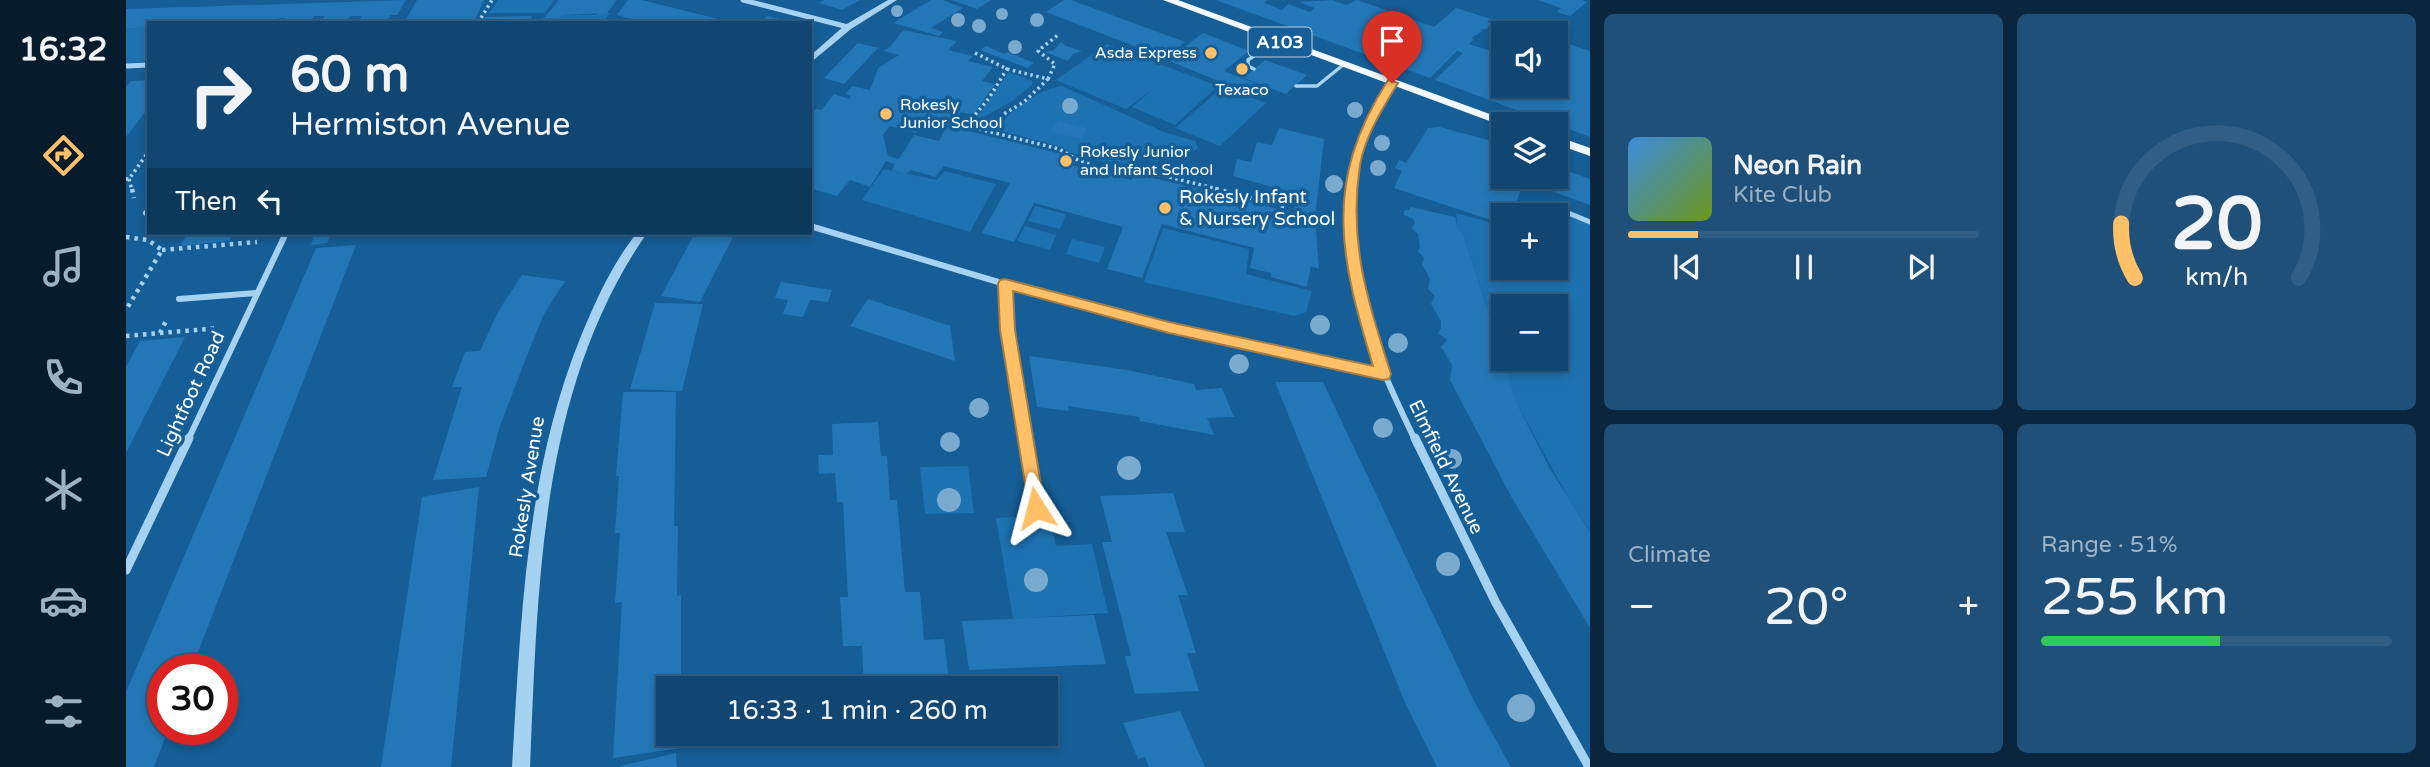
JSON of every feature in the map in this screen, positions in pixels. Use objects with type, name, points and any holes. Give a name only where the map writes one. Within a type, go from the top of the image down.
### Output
[{"type":"main road","name":"A103","points":[[1168,0],[1491,117]]},
{"type":"main road","points":[[1568,144],[1590,152]]},
{"type":"street","points":[[743,0],[848,27]]},
{"type":"street","points":[[812,59],[848,27],[893,0]]},
{"type":"street","points":[[126,66],[147,65]]},
{"type":"street","name":"Elmfield Avenue","points":[[1392,83],[1371,119],[1354,163],[1349,242],[1358,292],[1383,374],[1496,603],[1589,767]]},
{"type":"street","points":[[812,227],[1005,284],[1169,328],[1383,374]]},
{"type":"street","name":"Lightfoot Road","points":[[126,570],[285,235]]},
{"type":"street","name":"Rokesly Avenue","points":[[521,767],[534,555],[557,418],[575,359],[604,296],[641,235]]},
{"type":"street","points":[[1005,284],[1008,330],[1036,508]]},
{"type":"street","points":[[179,299],[256,293]]},
{"type":"lane","points":[[1254,69],[1248,66],[1248,60],[1277,40]]},
{"type":"lane","points":[[1296,86],[1311,89],[1320,86],[1343,65]]},
{"type":"lane","points":[[1568,213],[1590,222]]},
{"type":"path","points":[[479,21],[492,0]]},
{"type":"path","points":[[979,129],[1041,88],[1050,79],[1055,64],[1038,51],[1058,35]]},
{"type":"path","points":[[975,53],[1007,69],[1050,79]]},
{"type":"path","points":[[1007,69],[989,98],[966,126],[1059,149],[1068,158],[1124,172],[1140,170],[1288,207]]},
{"type":"path","points":[[135,200],[127,179],[147,155]]},
{"type":"path","points":[[126,237],[148,240],[162,250],[257,242]]},
{"type":"path","points":[[205,254],[209,246]]},
{"type":"path","points":[[126,310],[162,250]]},
{"type":"path","points":[[160,333],[167,319]]},
{"type":"path","points":[[126,336],[240,327]]},
{"type":"shaded area","points":[[498,0],[554,0],[545,13],[489,13]]},
{"type":"shaded area","points":[[598,12],[610,13],[604,21],[540,21],[542,18],[560,19],[564,15],[596,15]]},
{"type":"shaded area","points":[[147,27],[147,62],[126,63],[126,29]]},
{"type":"shaded area","points":[[1107,44],[1218,86],[1175,125],[1132,107],[1153,89],[1126,109],[1056,80]]},
{"type":"shaded area","points":[[1009,72],[1033,81],[1032,85],[1012,101],[973,123]]},
{"type":"shaded area","points":[[1062,86],[1164,132],[1195,141],[1198,148],[1191,153],[1161,152],[1158,162],[1135,157],[1132,166],[1123,168],[1069,152],[1062,147],[993,129],[1033,97]]},
{"type":"shaded area","points":[[1223,87],[1266,103],[1220,146],[1175,128]]},
{"type":"shaded area","points":[[884,169],[937,180],[945,171],[996,184],[970,232],[862,200]]},
{"type":"shaded area","points":[[1035,206],[1066,214],[1060,229],[1028,221]]},
{"type":"shaded area","points":[[1456,213],[1491,223],[1491,280],[1568,280],[1568,215],[1590,224],[1590,531],[1569,499],[1518,406],[1507,371],[1568,371],[1568,294],[1491,294],[1491,320],[1463,233],[1458,229]]},
{"type":"shaded area","points":[[1025,226],[1056,235],[1050,250],[1017,241]]},
{"type":"shaded area","points":[[1163,228],[1249,249],[1246,274],[1312,291],[1306,312],[1294,316],[1144,282]]},
{"type":"shaded area","points":[[1072,239],[1105,247],[1099,263],[1066,254]]},
{"type":"shaded area","points":[[968,466],[974,513],[925,514],[920,467]]},
{"type":"shaded area","points":[[1049,515],[1056,546],[1092,544],[1108,613],[1013,619],[996,518]]},
{"type":"building","points":[[406,0],[397,15],[391,15],[386,21],[359,21],[362,16],[350,16],[346,21],[321,21],[325,16],[314,16],[310,21],[283,21],[285,18],[274,21],[147,21],[147,27],[126,29],[126,9]]},
{"type":"building","points":[[417,0],[484,0],[474,21],[405,21]]},
{"type":"building","points":[[559,0],[617,0],[607,13],[564,15],[560,19],[544,18]]},
{"type":"building","points":[[628,0],[642,0],[718,19],[640,21],[617,15]]},
{"type":"building","points":[[824,0],[860,0],[842,10],[819,3]]},
{"type":"building","points":[[931,0],[943,0],[963,8],[931,28],[943,32],[939,36],[893,23]]},
{"type":"building","points":[[952,0],[991,0],[977,9]]},
{"type":"building","points":[[1064,0],[1071,0],[1185,42],[1165,58],[1046,12]]},
{"type":"building","points":[[1216,0],[1268,0],[1264,3],[1282,10],[1288,4],[1310,12],[1315,8],[1299,2],[1332,0],[1346,5],[1357,0],[1434,27],[1456,8],[1491,19],[1487,22],[1491,24],[1486,29],[1479,30],[1483,31],[1471,38],[1474,39],[1469,44],[1491,51],[1491,98],[1568,98],[1568,44],[1590,51],[1590,137],[1568,129],[1568,112],[1522,112],[1435,80],[1463,53],[1457,51],[1430,78]]},
{"type":"building","points":[[1538,0],[1587,2],[1570,16],[1557,12],[1561,8]]},
{"type":"building","points":[[532,16],[530,21],[483,21],[485,17]]},
{"type":"building","points":[[767,16],[788,21],[761,21]]},
{"type":"building","points":[[903,30],[957,41],[948,50],[973,56],[968,61],[993,67],[982,81],[995,84],[973,115],[961,112],[952,127],[927,121],[916,133],[890,126],[883,135],[888,156],[899,159],[914,135],[939,141],[946,127],[1061,154],[1058,162],[1132,180],[1134,173],[1294,213],[1297,194],[1233,176],[1237,159],[1251,162],[1257,142],[1272,145],[1279,128],[1324,139],[1315,218],[1319,269],[1311,266],[1307,287],[1271,277],[1271,273],[1250,268],[1254,248],[1162,224],[1142,278],[1107,269],[1123,227],[1034,203],[1014,242],[982,233],[1010,183],[944,166],[935,177],[911,170],[906,174],[892,170],[895,164],[886,161],[870,187],[850,180],[837,196],[812,189],[812,113],[816,109],[822,110],[834,94],[849,99],[851,96],[846,94],[852,86],[870,90],[878,68],[899,55],[883,51],[890,47]]},
{"type":"building","name":"Asda Express","points":[[1203,33],[1249,51],[1224,71],[1262,86],[1252,95],[1167,60]]},
{"type":"building","points":[[1061,42],[1082,51],[1073,54],[1068,61],[1045,52],[1054,50]]},
{"type":"building","points":[[858,43],[878,48],[844,84],[824,78]]},
{"type":"building","points":[[986,46],[1034,63],[1027,68],[980,50]]},
{"type":"building","points":[[1265,60],[1307,75],[1286,94],[1244,78]]},
{"type":"building","points":[[147,80],[147,110],[126,137],[126,87],[131,81]]},
{"type":"building","points":[[1058,121],[1087,128],[1082,139],[1051,132]]},
{"type":"building","points":[[1440,127],[1491,141],[1491,189],[1521,189],[1516,203],[1491,203],[1491,220],[1394,188],[1402,171],[1395,168],[1399,160],[1406,163],[1428,128]]},
{"type":"building","points":[[1568,171],[1590,179],[1590,205],[1546,189],[1568,189]]},
{"type":"building","points":[[1411,207],[1455,217],[1458,229],[1463,233],[1491,321],[1491,371],[1507,371],[1518,406],[1550,469],[1590,532],[1590,628],[1512,498],[1450,380],[1452,365],[1441,347],[1447,340],[1438,333],[1441,321],[1431,304],[1435,296],[1428,289],[1430,279],[1422,264],[1424,258],[1418,251],[1418,234],[1412,228],[1415,223],[1404,215],[1404,211]]},
{"type":"building","points":[[187,235],[232,235],[229,241],[180,246]]},
{"type":"building","points":[[314,235],[330,235],[327,243],[311,245]]},
{"type":"building","points":[[694,235],[734,235],[700,302],[661,296]]},
{"type":"building","points":[[356,245],[197,654],[147,654],[147,745],[162,745],[154,767],[126,767],[126,692],[316,248]]},
{"type":"building","points":[[522,275],[565,281],[544,314],[526,358],[500,426],[486,477],[433,480],[462,387],[452,387],[465,352],[480,351],[499,310]]},
{"type":"building","points":[[781,282],[832,290],[828,302],[810,300],[803,317],[783,314],[788,300],[775,298]]},
{"type":"building","points":[[868,299],[950,326],[955,361],[850,326]]},
{"type":"building","points":[[655,303],[703,304],[682,391],[630,389]]},
{"type":"building","points":[[185,337],[126,453],[126,367],[140,341]]},
{"type":"building","points":[[1029,356],[1127,370],[1194,384],[1196,390],[1222,388],[1234,417],[1207,418],[1214,435],[1140,421],[1139,417],[1068,406],[1069,411],[1037,407]]},
{"type":"building","points":[[1275,382],[1323,382],[1473,699],[1511,767],[1437,767],[1406,705]]},
{"type":"building","points":[[623,392],[676,392],[674,526],[678,526],[677,596],[681,595],[681,676],[656,676],[656,746],[681,748],[613,758],[622,602],[615,603],[620,533],[615,533],[619,476],[616,476]]},
{"type":"building","points":[[878,422],[881,456],[887,456],[890,500],[897,500],[905,592],[920,592],[924,640],[944,639],[949,676],[863,676],[862,646],[843,646],[840,597],[848,597],[843,502],[837,502],[835,473],[819,474],[818,455],[833,455],[832,424]]},
{"type":"building","points":[[479,487],[451,767],[381,767],[422,497]]},
{"type":"building","points":[[1173,493],[1185,532],[1166,532],[1188,595],[1178,595],[1196,653],[1187,653],[1199,691],[1135,694],[1125,656],[1131,656],[1102,542],[1112,542],[1100,496]]},
{"type":"building","points":[[1094,615],[1106,664],[969,670],[962,621]]},
{"type":"building","points":[[1180,711],[1205,767],[1149,767],[1145,757],[1138,759],[1123,723]]},
{"type":"building","points":[[676,753],[677,767],[620,767],[620,766]]},
{"type":"place","name":"Asda Express","points":[[1211,53]]},
{"type":"place","name":"Texaco","points":[[1242,69]]},
{"type":"place","name":"Rokesly Junior School","points":[[886,114]]},
{"type":"place","name":"Rokesly Junior and Infant School","points":[[1066,161]]},
{"type":"place","name":"Rokesly Infant & Nursery School","points":[[1165,208]]},
{"type":"route","points":[[1036,508],[1008,330],[1005,284],[1169,328],[1383,374],[1358,292],[1349,242],[1354,163],[1371,119],[1392,83]]}]
